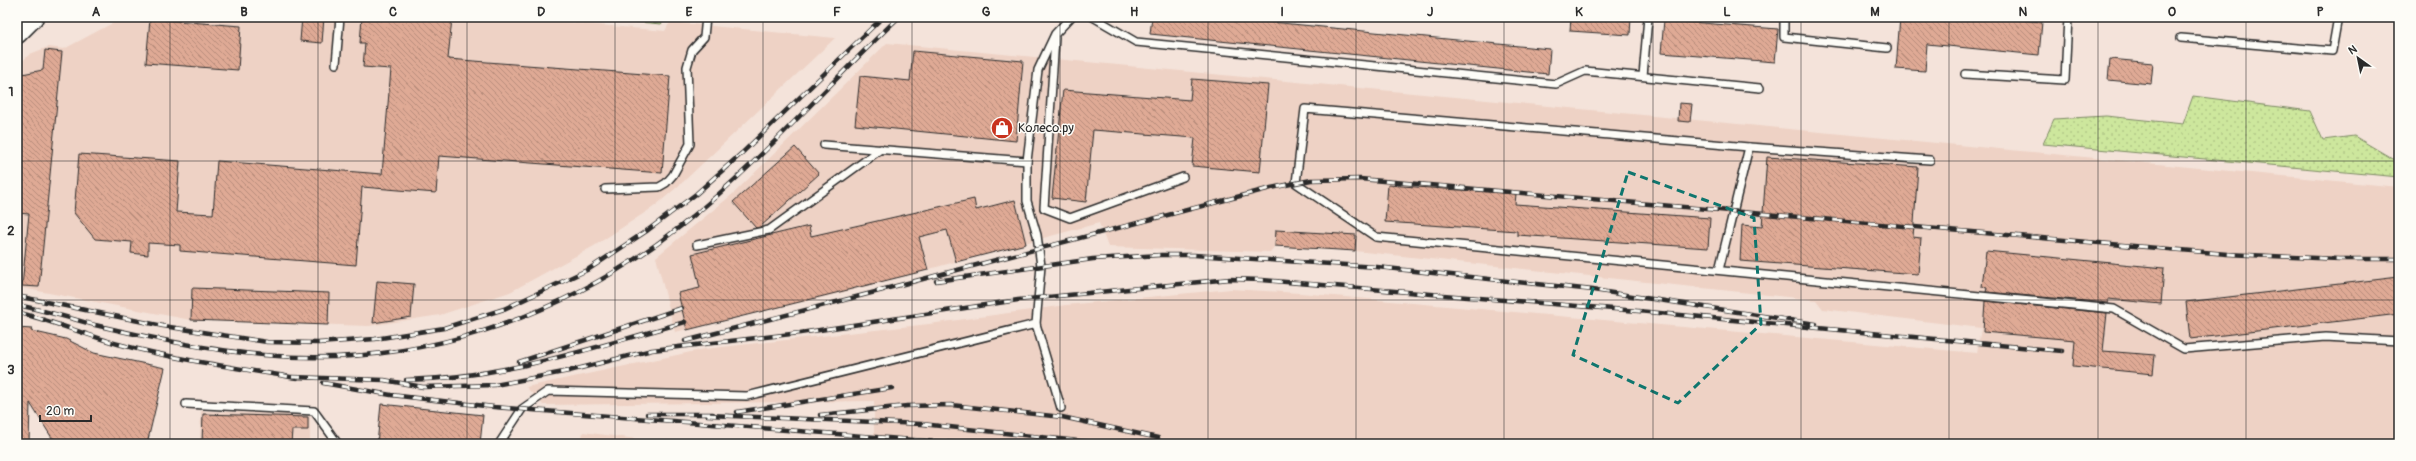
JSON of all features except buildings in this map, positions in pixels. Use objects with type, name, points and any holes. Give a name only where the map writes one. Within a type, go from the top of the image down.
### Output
[{"type":"main road","points":[[17,33],[33,17]]},
{"type":"lane","points":[[336,64],[340,17]]},
{"type":"lane","points":[[605,189],[659,187],[666,183],[673,175],[690,144],[687,66],[692,50],[704,37],[706,17]]},
{"type":"lane","points":[[1061,408],[1036,324],[1041,266],[1037,235],[1027,201],[1027,161],[1038,70],[1055,34],[1071,17]]},
{"type":"lane","points":[[1093,17],[1136,42],[1556,84],[1585,71],[1760,88]]},
{"type":"lane","points":[[1643,76],[1648,17]]},
{"type":"lane","points":[[1784,17],[1784,37],[1887,48]]},
{"type":"lane","points":[[1966,74],[2065,80],[2068,17]]},
{"type":"lane","points":[[2181,38],[2332,51],[2338,17]]},
{"type":"lane","points":[[1055,34],[1044,208],[1070,218],[1183,177]]},
{"type":"lane","points":[[1930,160],[1749,147],[1305,109],[1296,183],[1376,237],[2114,309],[2184,350],[2325,337],[2399,341]]},
{"type":"lane","points":[[824,145],[1027,161]]},
{"type":"lane","points":[[1719,270],[1749,147]]},
{"type":"lane","points":[[697,245],[769,230],[881,150]]},
{"type":"lane","points":[[500,444],[522,409],[548,391],[747,396],[1036,324]]},
{"type":"lane","points":[[186,404],[314,411],[338,444]]},
{"type":"highlighted area","points":[[1628,172],[1754,218],[1761,324],[1678,403],[1573,355]]},
{"type":"shaded area","points":[[124,17],[511,17],[665,31],[670,22],[835,38],[683,182],[655,206],[594,246],[510,292],[440,315],[369,326],[191,320],[17,287],[17,66],[30,54],[48,47],[64,49]]},
{"type":"shaded area","points":[[887,43],[2399,187],[2399,444],[874,444],[874,401],[543,405],[526,387],[705,349],[929,324],[1066,305],[1231,289],[1300,293],[1977,353],[1981,328],[1823,309],[1816,300],[1355,251],[1275,246],[1270,252],[1108,247],[1099,223],[837,294],[675,332],[656,257],[734,193]]},
{"type":"shaded area","points":[[201,411],[310,415],[310,444],[200,444]]},
{"type":"shaded area","points":[[583,432],[644,440],[662,439],[692,444],[581,444]]},
{"type":"shaded area","points":[[710,442],[729,444],[692,444]]},
{"type":"green space","points":[[582,17],[669,17],[661,24]]},
{"type":"green space","points":[[2193,96],[2310,111],[2323,140],[2354,136],[2393,159],[2399,158],[2399,177],[2043,144],[2054,119],[2106,116],[2183,124]]},
{"type":"railway","points":[[17,296],[163,326],[267,342],[318,343],[375,339],[444,328],[504,309],[589,269],[648,230],[696,194],[742,153],[883,17]]},
{"type":"railway","points":[[17,305],[158,339],[200,347],[263,355],[320,357],[376,354],[431,345],[484,331],[537,311],[587,287],[635,259],[681,226],[738,176],[899,17]]},
{"type":"railway","points":[[877,291],[1271,188],[1311,180],[1360,179],[2227,254],[2339,259],[2399,259]]},
{"type":"railway","points":[[936,281],[1093,259],[1161,255],[1194,255],[1377,267],[1593,290],[1816,324]]},
{"type":"railway","points":[[292,377],[384,380],[423,387],[495,385],[569,371],[652,350],[800,333],[1018,300],[1230,279],[1262,280],[1638,311],[2062,351]]},
{"type":"railway","points":[[685,341],[883,290]]},
{"type":"railway","points":[[519,362],[682,308]]},
{"type":"railway","points":[[17,312],[140,350],[297,378]]},
{"type":"railway","points":[[406,380],[478,374],[513,368],[582,351],[685,322]]},
{"type":"railway","points":[[323,383],[391,395],[494,407],[965,444]]},
{"type":"railway","points":[[737,412],[892,388]]},
{"type":"railway","points":[[820,415],[907,406],[951,405],[1062,417],[1158,438]]},
{"type":"railway","points":[[647,414],[713,414]]},
{"type":"railway","points":[[707,415],[922,424],[1106,444]]},
{"type":"place","name":"Колесо.ру","points":[[1002,128]]}]
